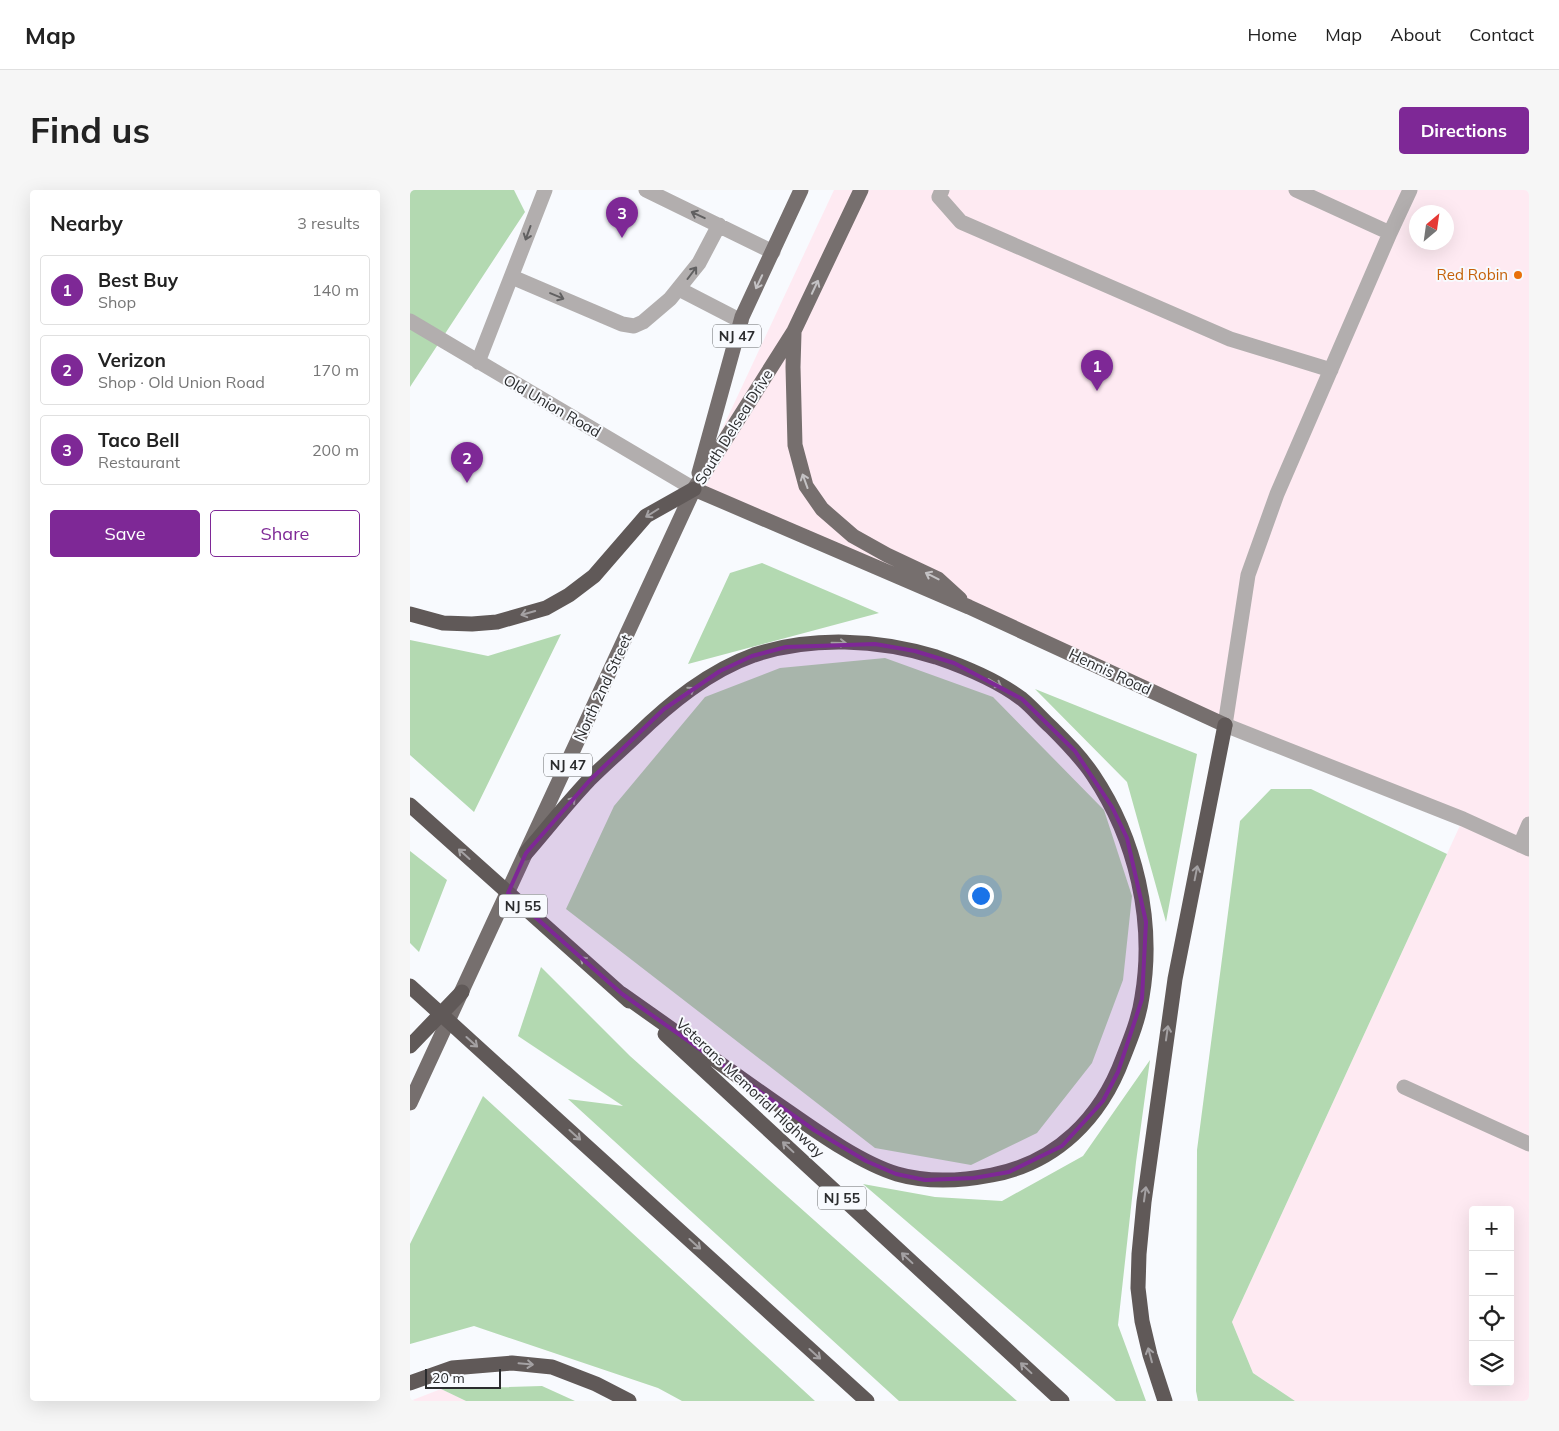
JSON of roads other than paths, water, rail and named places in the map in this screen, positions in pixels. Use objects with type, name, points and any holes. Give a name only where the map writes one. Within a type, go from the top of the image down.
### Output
[{"type":"highway","points":[[410,614],[443,623],[472,624],[497,622],[546,608],[569,595],[594,576],[646,516],[694,489]]},
{"type":"highway","points":[[526,853],[590,780],[664,709],[695,686],[720,671],[752,656],[786,647],[830,642],[875,644],[915,651],[988,678],[1022,699],[1075,751],[1093,774],[1127,838],[1146,922],[1146,960],[1142,999],[1118,1072],[1102,1100],[1084,1124],[1062,1146],[1040,1159],[1009,1172],[974,1178],[945,1181],[925,1180],[896,1174],[866,1161],[814,1130],[622,994]]},
{"type":"highway","points":[[1165,1401],[1150,1355],[1142,1321],[1138,1288],[1140,1245],[1144,1202],[1175,979],[1225,724]]},
{"type":"highway","name":"Veterans Memorial Highway","points":[[410,805],[622,994],[1062,1401]]},
{"type":"highway","points":[[410,986],[867,1401]]},
{"type":"highway","points":[[410,1046],[462,992]]},
{"type":"highway","points":[[410,1383],[452,1368],[512,1363],[552,1367],[596,1384],[630,1401]]},
{"type":"main road","name":"South Delsea Drive","points":[[694,489],[741,322],[802,190]]},
{"type":"main road","name":"South Delsea Drive","points":[[694,489],[794,331],[861,190]]},
{"type":"main road","points":[[794,331],[795,445],[806,486],[822,509],[853,536],[887,555],[938,579],[969,607]]},
{"type":"main road","name":"Hennis Road","points":[[694,489],[969,607],[1225,724]]},
{"type":"main road","name":"North 2nd Street","points":[[410,1103],[694,489]]},
{"type":"street","points":[[478,362],[545,190]]},
{"type":"street","points":[[646,190],[773,252]]},
{"type":"street","points":[[942,190],[939,197],[961,222],[1230,339],[1331,370]]},
{"type":"street","points":[[1296,190],[1390,233]]},
{"type":"street","points":[[1225,724],[1248,575],[1277,494],[1410,190]]},
{"type":"street","points":[[512,277],[622,324],[634,326],[643,322],[670,299],[699,263],[719,225]]},
{"type":"street","points":[[679,288],[741,322]]},
{"type":"street","name":"Old Union Road","points":[[410,321],[694,489]]},
{"type":"street","name":"Hennis Road","points":[[1225,724],[1463,819],[1524,847]]},
{"type":"street","points":[[1524,847],[1529,824]]},
{"type":"street","points":[[1404,1087],[1529,1144]]},
{"type":"place","name":"Taco Bell","points":[[622,238]]},
{"type":"place","name":"Red Robin","points":[[1518,275]]},
{"type":"place","name":"Best Buy","points":[[1097,391]]},
{"type":"place","name":"Verizon","points":[[467,483]]}]
